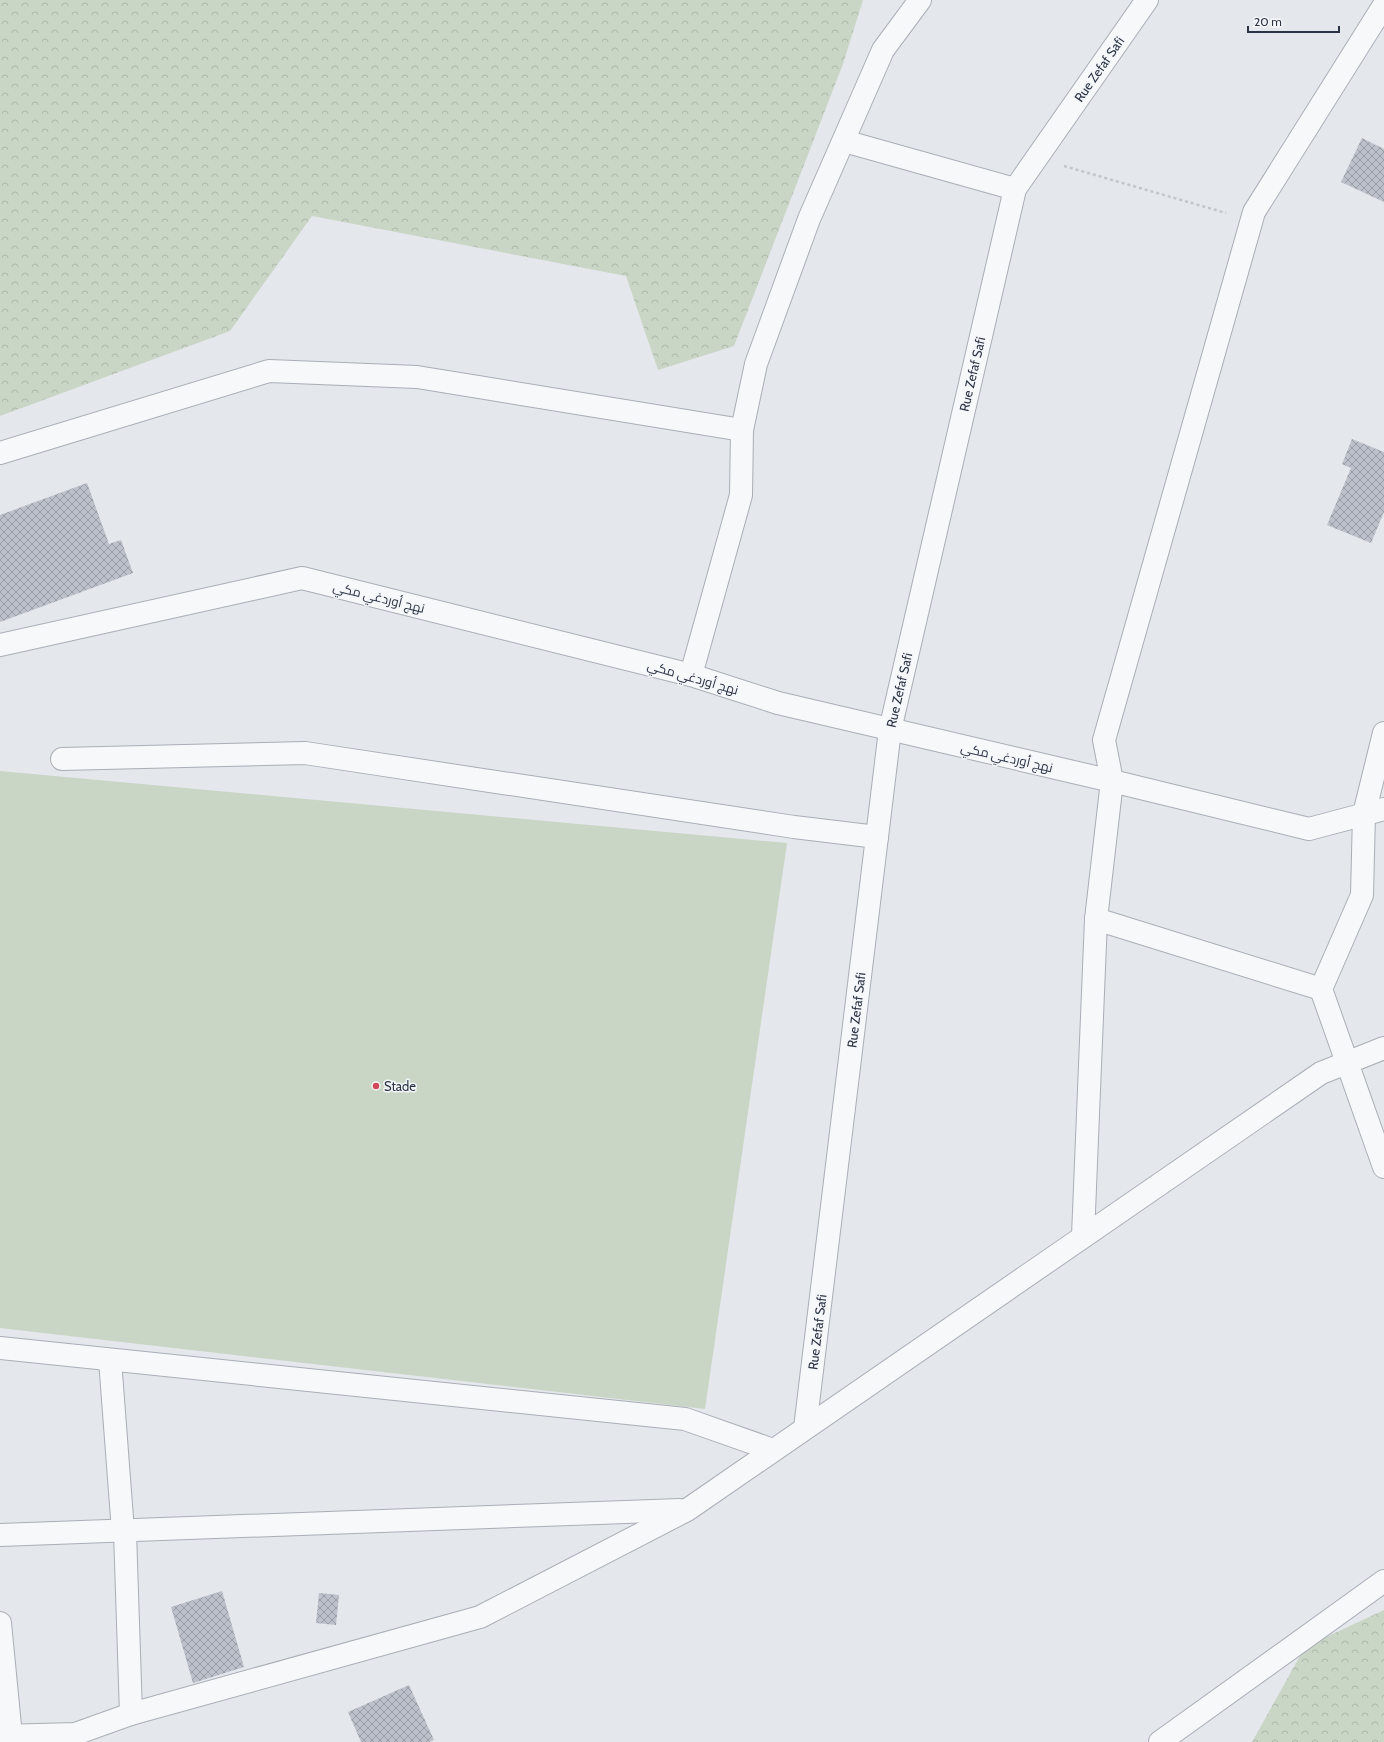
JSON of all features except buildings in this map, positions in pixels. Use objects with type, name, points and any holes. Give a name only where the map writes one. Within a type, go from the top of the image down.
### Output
[{"type":"street","points":[[691,675],[741,495],[742,430],[756,364],[809,219],[883,50],[920,0]]},
{"type":"street","name":"Rue Zefaf Safi","points":[[805,1428],[890,730],[1015,189],[1148,0]]},
{"type":"street","points":[[1083,1236],[1096,919],[1112,781],[1104,740],[1254,212],[1384,5]]},
{"type":"street","points":[[844,141],[1015,189]]},
{"type":"street","points":[[0,453],[268,371],[416,377],[742,430]]},
{"type":"street","name":"نهج أوردغي مكي","points":[[0,645],[302,578],[691,675],[778,703],[1112,781],[1309,829],[1374,811]]},
{"type":"street","points":[[1384,733],[1362,895],[1320,989],[1384,1167]]},
{"type":"street","points":[[62,759],[305,753],[794,827],[877,837]]},
{"type":"street","points":[[1096,919],[1320,989]]},
{"type":"street","points":[[0,1622],[5,1736],[76,1734],[131,1714],[480,1617],[687,1510],[1321,1073],[1384,1048]]},
{"type":"street","points":[[0,1348],[685,1418],[773,1450]]},
{"type":"street","points":[[110,1360],[123,1531],[125,1532],[131,1714]]},
{"type":"street","points":[[0,1536],[687,1510]]},
{"type":"street","points":[[1160,1742],[1384,1581]]},
{"type":"path","points":[[1036,158],[1251,220]]},
{"type":"green space","points":[[0,0],[863,0],[843,64],[734,346],[658,370],[626,276],[312,216],[230,331],[0,416]]},
{"type":"green space","name":"Stade","points":[[0,771],[787,843],[705,1409],[0,1328]]},
{"type":"green space","points":[[1384,1610],[1384,1742],[1252,1742],[1305,1647]]},
{"type":"place","name":"Stade","points":[[376,1086]]}]
